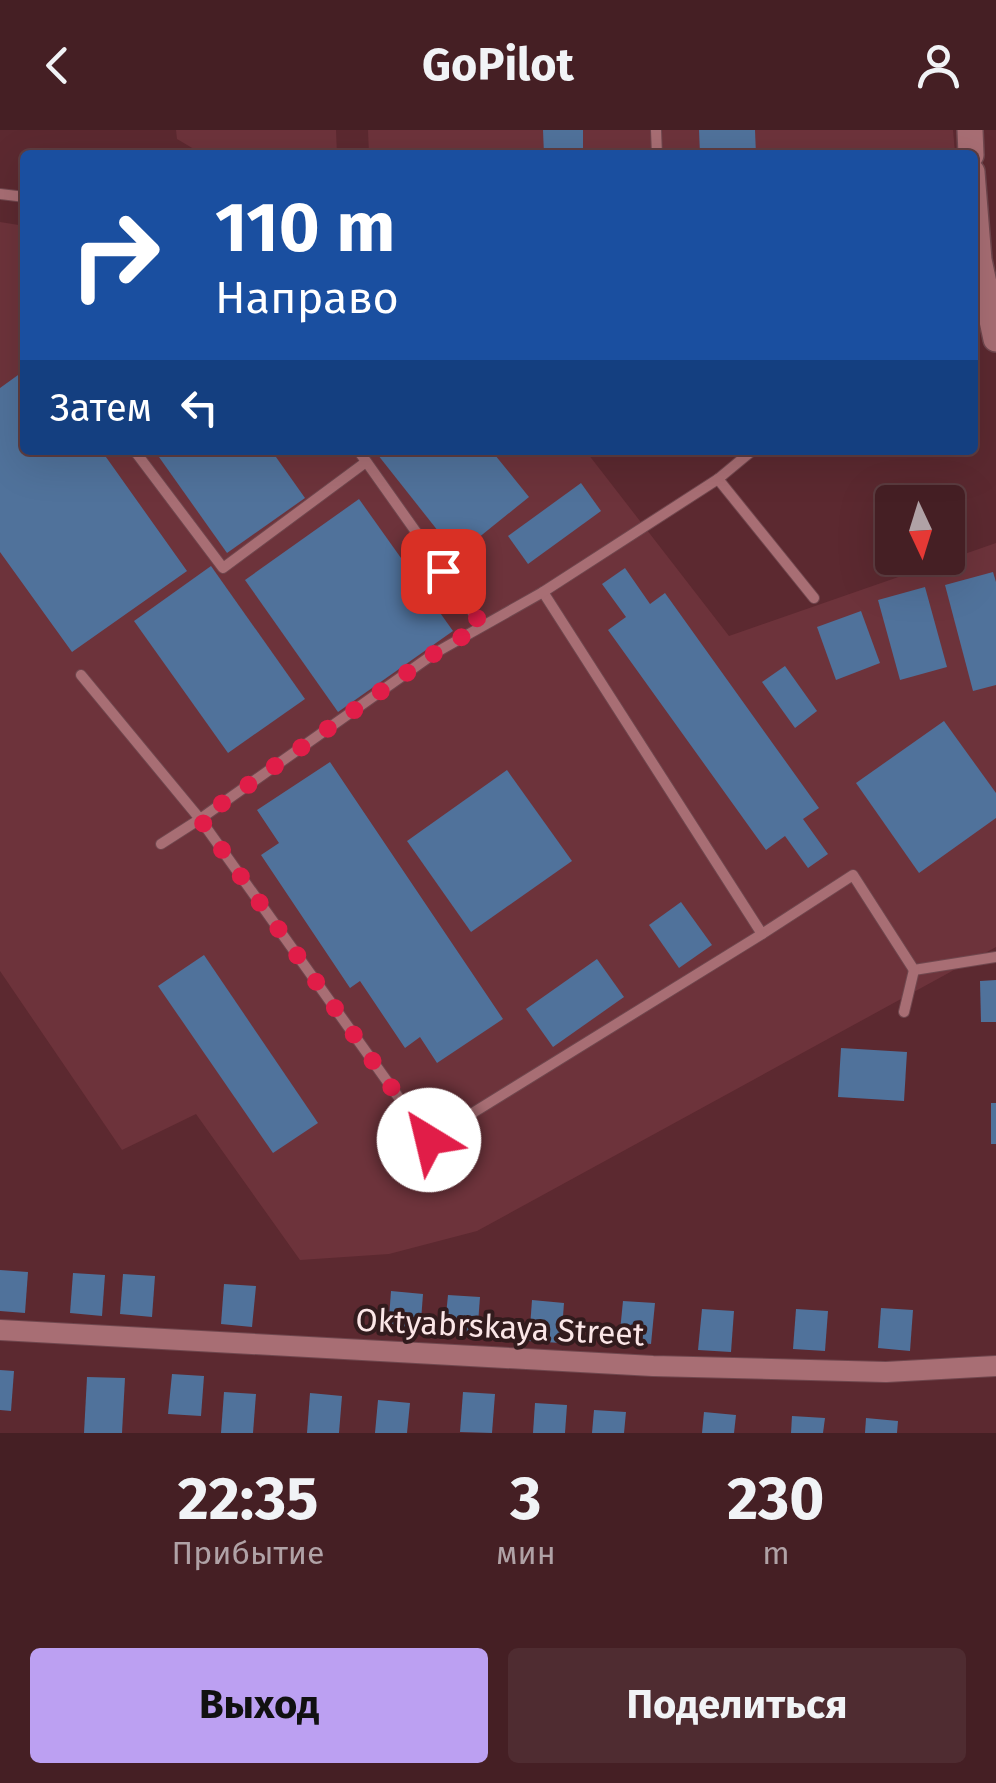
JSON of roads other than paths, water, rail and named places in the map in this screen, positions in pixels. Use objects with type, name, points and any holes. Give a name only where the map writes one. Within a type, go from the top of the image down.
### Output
[{"type":"street","points":[[978,270],[996,339]]},
{"type":"street","name":"Oktyabrskaya Street","points":[[0,1330],[654,1366],[886,1372],[996,1366]]},
{"type":"lane","points":[[138,455],[223,568],[366,462]]},
{"type":"lane","points":[[361,455],[482,625]]},
{"type":"lane","points":[[162,844],[435,653],[544,592],[718,480],[747,455]]},
{"type":"lane","points":[[718,480],[814,598]]},
{"type":"lane","points":[[544,592],[762,934]]},
{"type":"lane","points":[[81,675],[200,819],[429,1140],[853,875],[914,970],[904,1012]]},
{"type":"lane","points":[[914,970],[996,956]]}]
